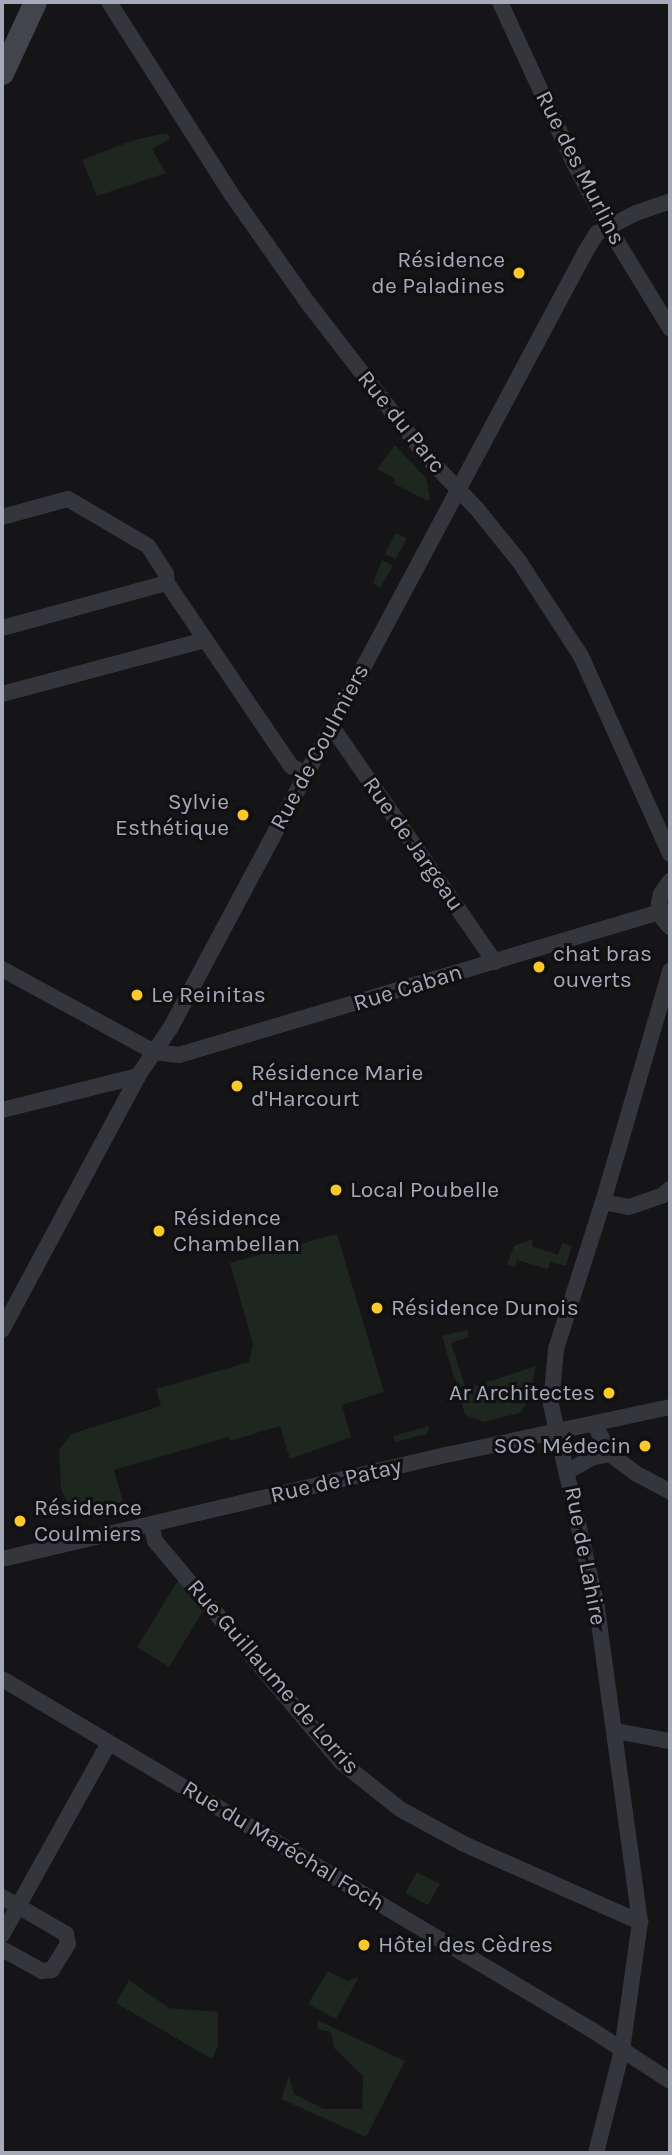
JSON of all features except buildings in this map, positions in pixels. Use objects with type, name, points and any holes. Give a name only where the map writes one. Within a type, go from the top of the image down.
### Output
[{"type":"main road","points":[[2,73],[35,2]]},
{"type":"street","name":"Rue du Parc","points":[[109,2],[232,195],[308,303],[380,398],[519,561],[582,656],[670,854]]},
{"type":"street","name":"Rue des Murlins","points":[[500,2],[575,165],[608,228],[670,328]]},
{"type":"street","name":"Rue de Coulmiers","points":[[2,1330],[138,1076],[172,1027],[587,249],[597,233],[670,201]]},
{"type":"street","points":[[2,517],[64,499],[72,500],[148,546],[166,574],[167,583],[291,765],[305,774]]},
{"type":"street","points":[[2,628],[167,583]]},
{"type":"street","points":[[2,694],[205,640]]},
{"type":"street","name":"Rue de Jargeau","points":[[332,727],[495,962]]},
{"type":"street","points":[[670,881],[661,894],[660,912],[670,927]]},
{"type":"street","name":"Rue Caban","points":[[154,1052],[179,1055],[212,1047],[660,912]]},
{"type":"street","name":"Rue de Lahire","points":[[596,2153],[622,2050],[640,1922],[597,1606],[551,1404],[556,1349],[603,1202],[670,971]]},
{"type":"street","points":[[2,989],[7,972],[154,1052]]},
{"type":"street","points":[[2,1110],[138,1076]]},
{"type":"street","points":[[603,1202],[629,1207],[663,1195],[670,1189]]},
{"type":"street","name":"Rue de Patay","points":[[2,1559],[670,1407]]},
{"type":"street","points":[[595,1425],[610,1454],[635,1473],[670,1492]]},
{"type":"street","points":[[568,1471],[591,1458],[610,1454]]},
{"type":"street","name":"Rue Guillaume de Lorris","points":[[151,1524],[155,1541],[351,1770],[400,1809],[464,1844],[640,1922]]},
{"type":"street","name":"Rue du Maréchal Foch","points":[[2,1679],[670,2081]]},
{"type":"street","points":[[616,1731],[670,1741]]},
{"type":"street","points":[[2,1935],[109,1742]]},
{"type":"street","points":[[2,1897],[66,1934],[68,1944],[52,1970],[42,1971],[2,1949]]},
{"type":"shaded area","points":[[167,133],[170,139],[152,149],[166,173],[97,196],[82,160],[134,140]]},
{"type":"shaded area","points":[[395,445],[426,478],[430,497],[428,501],[393,483],[395,479],[377,469]]},
{"type":"shaded area","points":[[395,533],[407,538],[396,559],[385,554]]},
{"type":"shaded area","points":[[382,560],[393,566],[380,588],[373,583]]},
{"type":"shaded area","points":[[337,1234],[384,1392],[342,1405],[351,1437],[290,1459],[280,1426],[230,1441],[228,1437],[114,1470],[123,1502],[72,1512],[61,1489],[59,1450],[71,1434],[161,1406],[156,1389],[249,1362],[253,1344],[230,1263],[262,1254],[265,1249],[271,1252]]},
{"type":"shaded area","points":[[533,1239],[532,1246],[558,1255],[562,1243],[572,1246],[566,1266],[550,1262],[548,1269],[517,1260],[515,1267],[507,1264],[514,1246]]},
{"type":"shaded area","points":[[467,1330],[469,1337],[451,1343],[466,1389],[536,1366],[529,1400],[520,1413],[484,1422],[465,1415],[442,1336]]},
{"type":"shaded area","points":[[429,1426],[427,1434],[395,1442],[393,1436]]},
{"type":"shaded area","points":[[180,1577],[205,1608],[169,1667],[137,1647]]},
{"type":"shaded area","points":[[417,1872],[440,1884],[428,1905],[405,1893]]},
{"type":"shaded area","points":[[328,1971],[347,1981],[359,1977],[336,2019],[308,2004]]},
{"type":"shaded area","points":[[129,1980],[169,2008],[218,2012],[218,2046],[212,2059],[116,2003]]},
{"type":"shaded area","points":[[317,2020],[405,2061],[366,2137],[281,2099],[289,2076],[294,2094],[324,2109],[362,2109],[363,2076],[334,2048],[331,2032],[318,2029]]},
{"type":"place","name":"Résidence de Paladines","points":[[519,273]]},
{"type":"place","name":"Sylvie Esthétique","points":[[243,815]]},
{"type":"place","name":"chat bras ouverts","points":[[539,967]]},
{"type":"place","name":"Le Reinitas","points":[[137,995]]},
{"type":"place","name":"Résidence Marie d'Harcourt","points":[[237,1086]]},
{"type":"place","name":"Local Poubelle","points":[[336,1190]]},
{"type":"place","name":"Résidence Chambellan","points":[[159,1231]]},
{"type":"place","name":"Résidence Dunois","points":[[377,1308]]},
{"type":"place","name":"Ar Architectes","points":[[609,1393]]},
{"type":"place","name":"SOS Médecin","points":[[645,1446]]},
{"type":"place","name":"Résidence Coulmiers","points":[[20,1521]]},
{"type":"place","name":"Hôtel des Cèdres","points":[[364,1945]]}]
